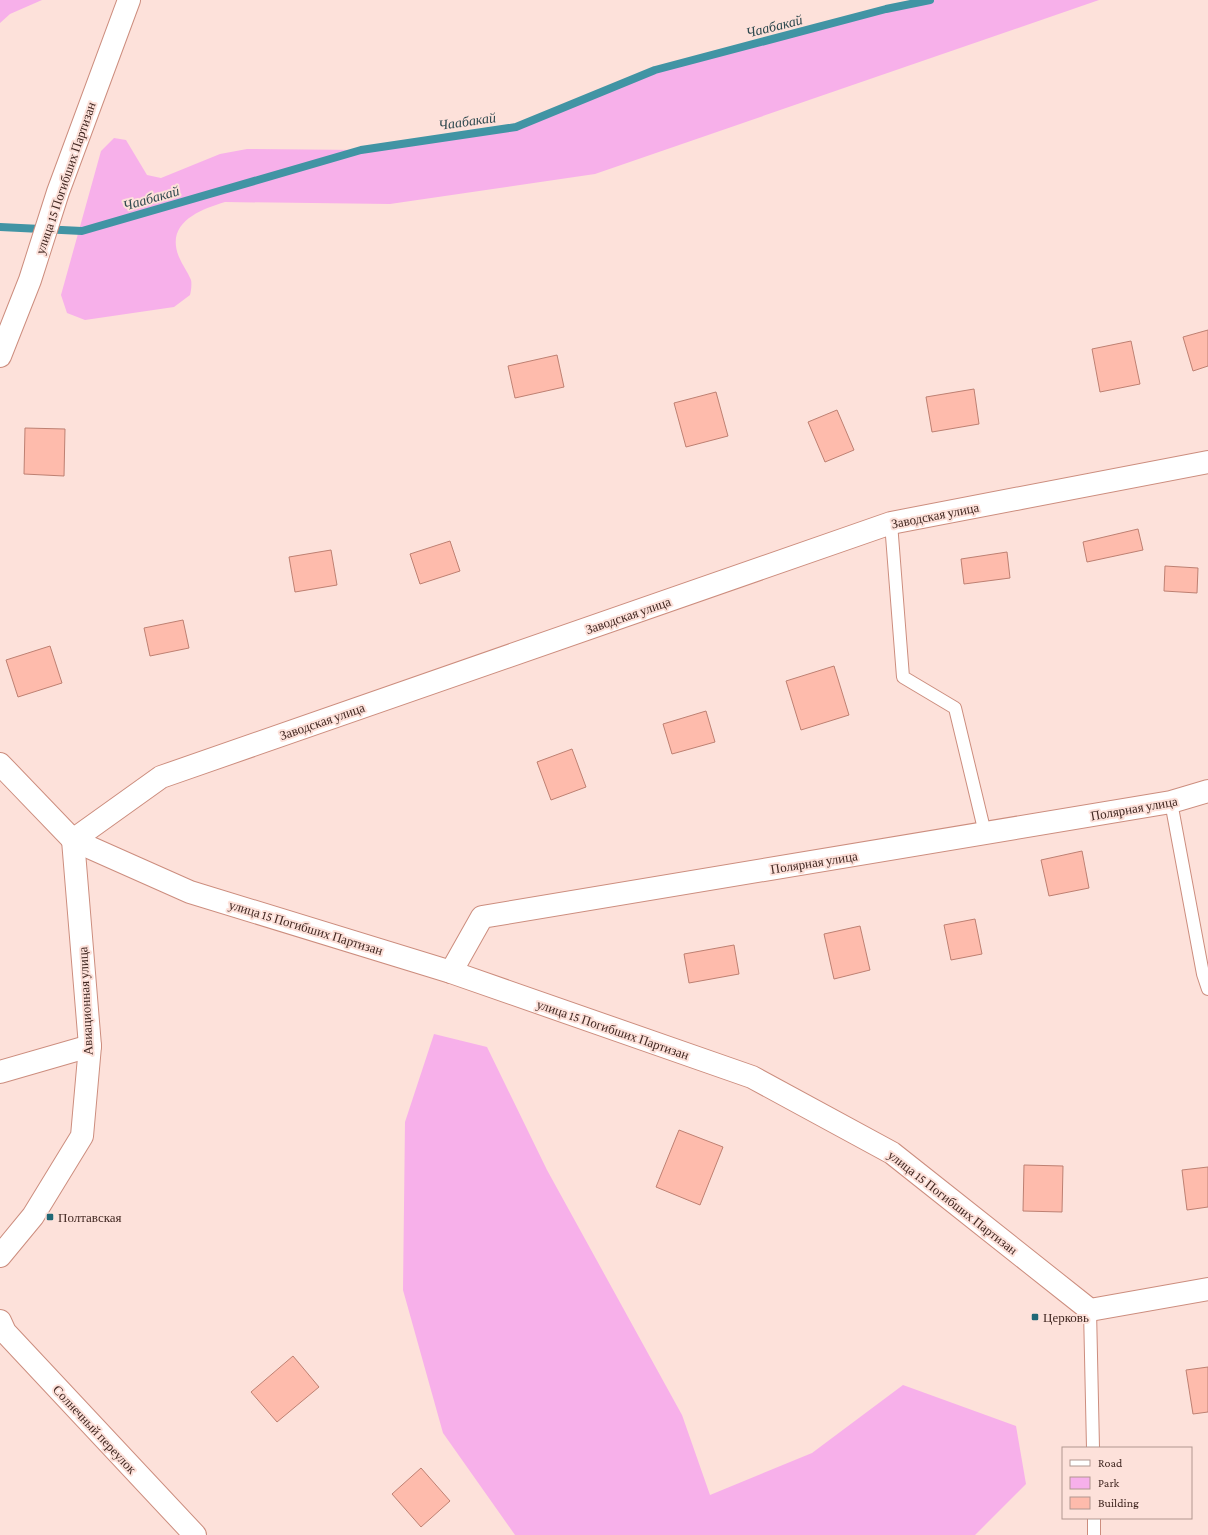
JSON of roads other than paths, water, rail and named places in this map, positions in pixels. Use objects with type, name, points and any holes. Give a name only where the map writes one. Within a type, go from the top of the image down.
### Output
[{"type":"street","name":"улица 15 Погибших Партизан","points":[[0,356],[30,280],[58,192],[129,0]]},
{"type":"street","name":"Заводская улица","points":[[73,840],[161,777],[891,523],[1208,462]]},
{"type":"street","name":"улица 15 Погибших Партизан","points":[[0,764],[73,840],[190,892],[451,972],[752,1077],[892,1153],[1090,1310]]},
{"type":"street","name":"Полярная улица","points":[[451,972],[482,917],[1171,802],[1208,791]]},
{"type":"street","name":"Авиационная улица","points":[[0,1256],[33,1216],[82,1136],[90,1046],[73,840]]},
{"type":"street","points":[[0,1072],[90,1046]]},
{"type":"street","points":[[1090,1310],[1208,1289]]},
{"type":"street","name":"Солнечный переулок","points":[[0,1321],[4,1332],[195,1535]]},
{"type":"lane","points":[[891,523],[903,677],[955,708],[985,833]]},
{"type":"lane","points":[[1171,802],[1203,974],[1208,989]]},
{"type":"lane","points":[[1090,1310],[1093,1447]]},
{"type":"lane","points":[[1094,1519],[1094,1535]]},
{"type":"waterway","name":"Чаабакай","points":[[0,227],[82,231],[361,150],[516,127],[655,70],[886,9],[930,0]]},
{"type":"place","name":"Полтавская","points":[[50,1217]]},
{"type":"place","name":"Церковь","points":[[1035,1317]]}]
